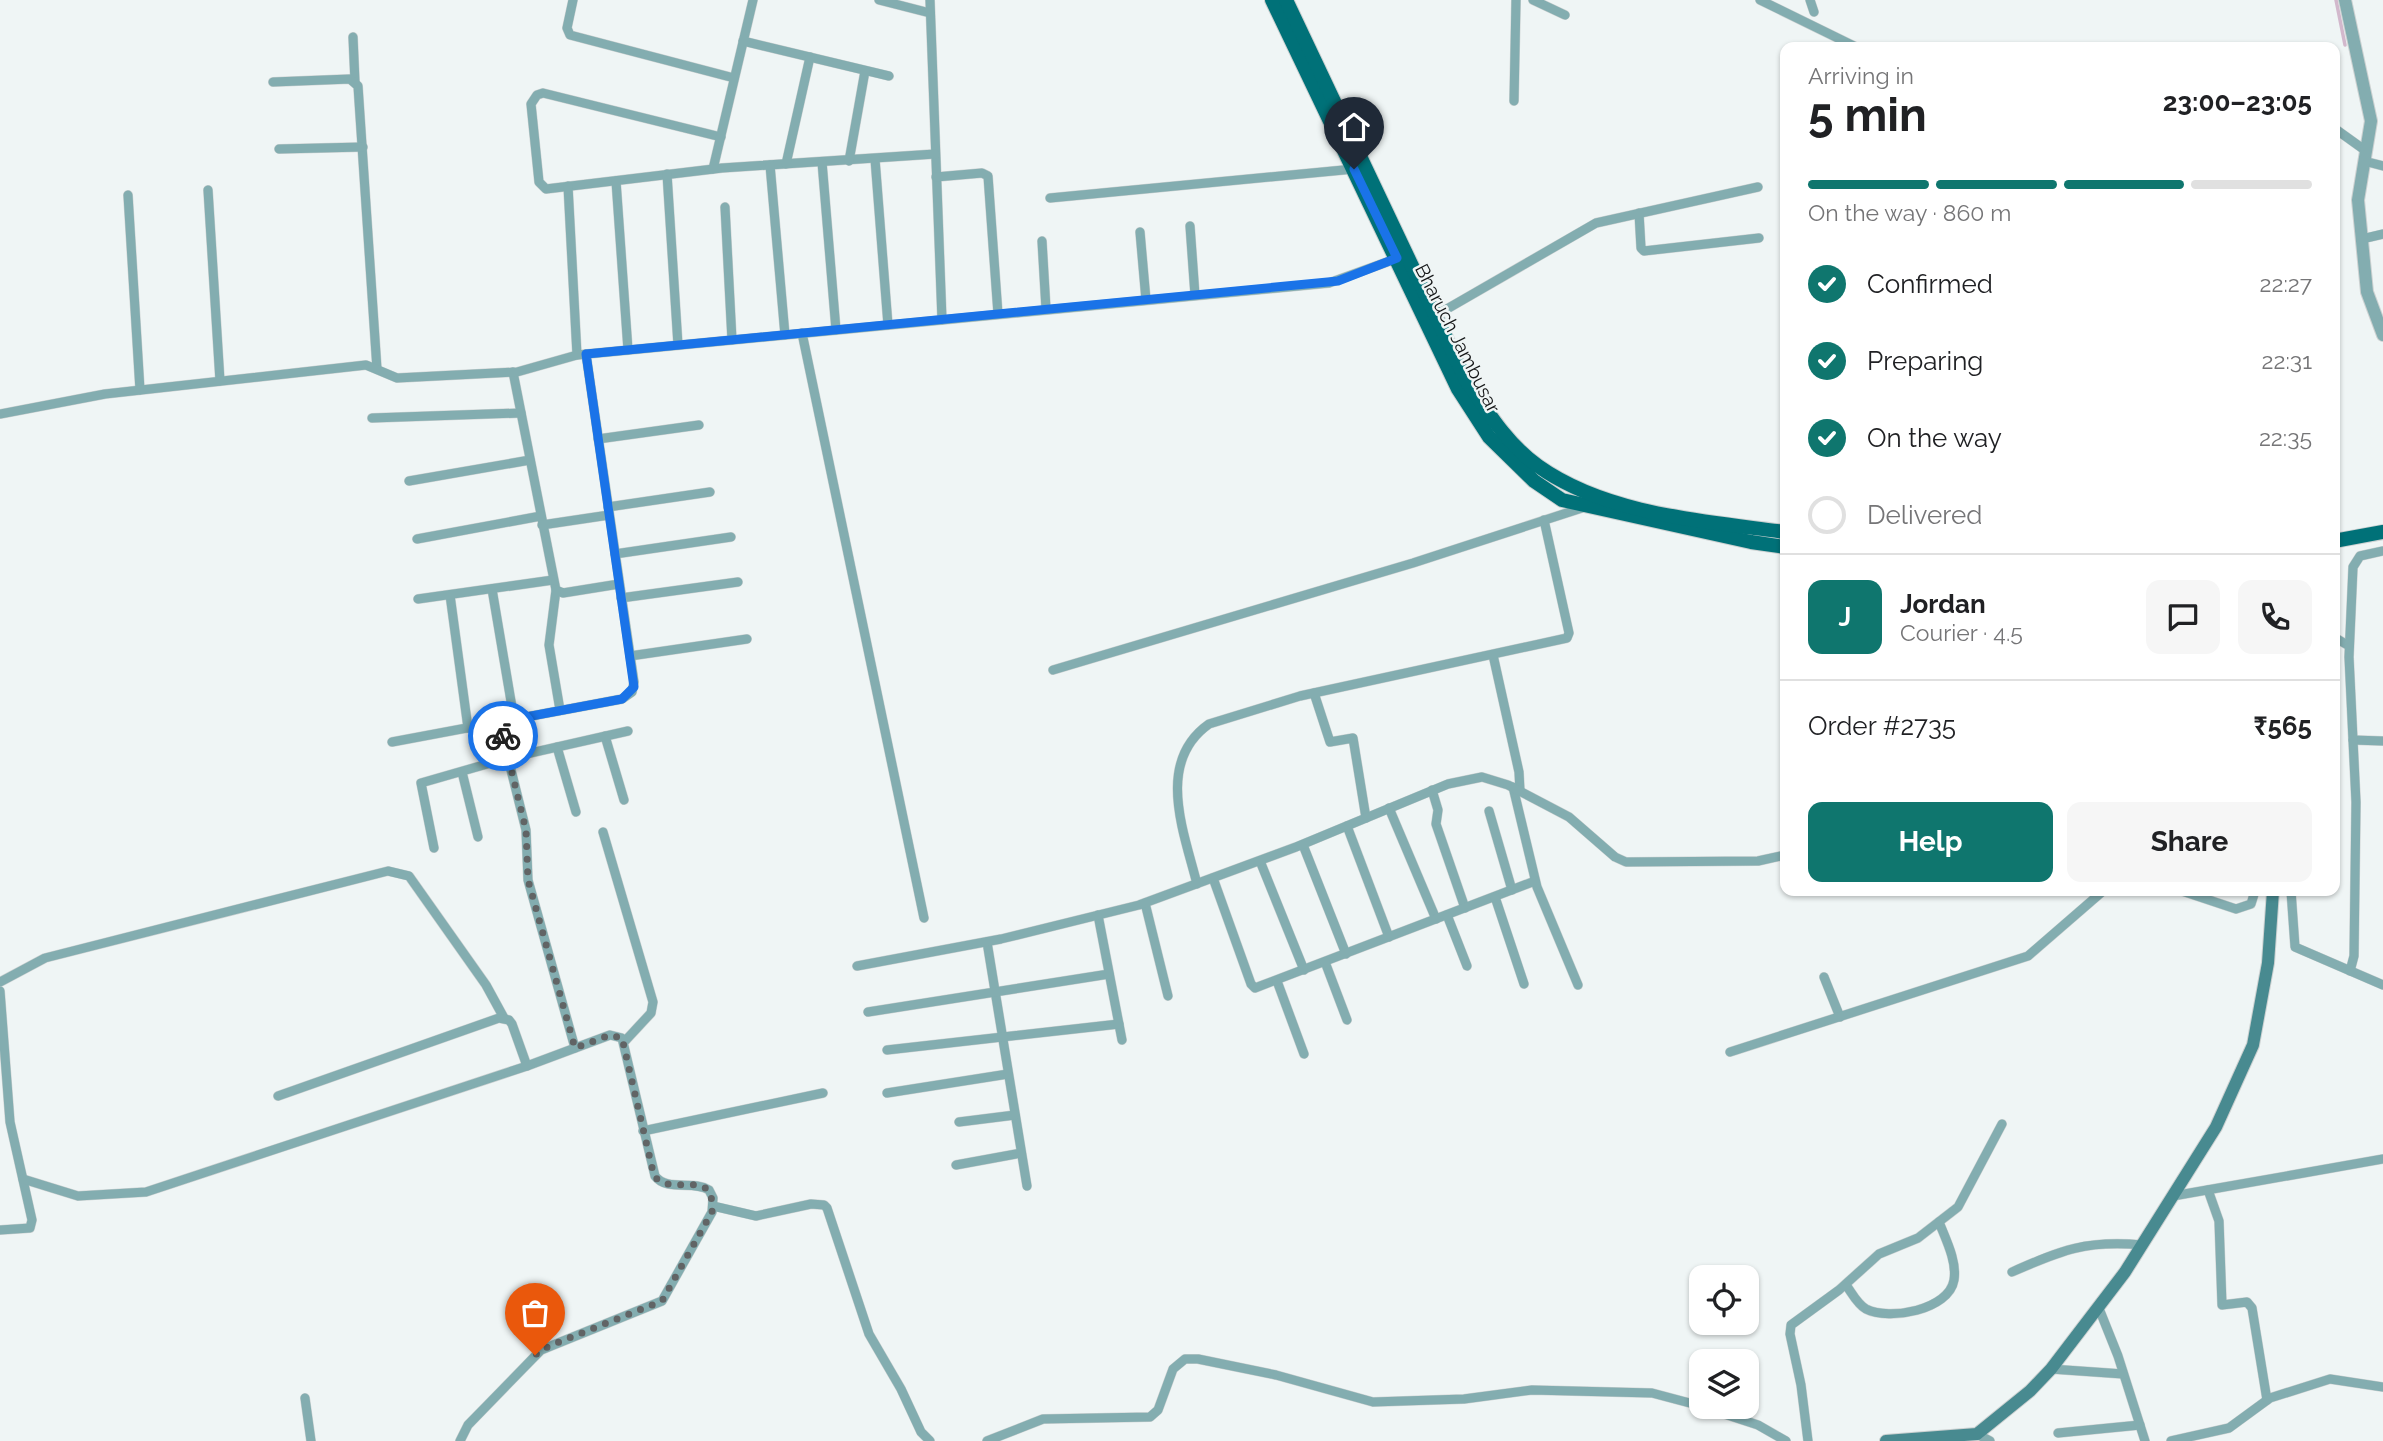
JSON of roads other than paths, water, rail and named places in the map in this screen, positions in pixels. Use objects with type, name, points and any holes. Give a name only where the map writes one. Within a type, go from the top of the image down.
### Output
[{"type":"main road","name":"Bharuch Jambusar","points":[[1272,0],[1285,8],[1403,256],[1462,396],[1483,429],[1534,481],[1562,500],[1780,546]]},
{"type":"main road","name":"Bharuch Jambusar","points":[[1285,8],[1354,169],[1403,256]]},
{"type":"main road","name":"Bharuch Jambusar","points":[[1431,319],[1466,380],[1500,430],[1537,465],[1573,487],[1680,516],[1780,531]]},
{"type":"main road","points":[[1562,500],[1573,487]]},
{"type":"main road","points":[[2341,540],[2383,532]]},
{"type":"main road","points":[[1886,1441],[1978,1434],[2031,1391],[2051,1369],[2142,1245],[2216,1127],[2253,1045],[2268,963],[2273,896]]},
{"type":"street","points":[[573,0],[568,27],[570,35],[734,78]]},
{"type":"street","points":[[713,169],[753,0]]},
{"type":"street","points":[[879,0],[930,13]]},
{"type":"street","points":[[930,0],[942,320]]},
{"type":"street","points":[[1514,101],[1516,0]]},
{"type":"street","points":[[1534,0],[1565,15]]},
{"type":"street","points":[[1760,0],[1846,42]]},
{"type":"street","points":[[1810,0],[1814,12]]},
{"type":"street","points":[[2344,0],[2371,121],[2358,200],[2367,292],[2383,335]]},
{"type":"street","points":[[353,37],[377,369]]},
{"type":"street","points":[[743,41],[889,76]]},
{"type":"street","points":[[786,164],[810,57]]},
{"type":"street","points":[[849,161],[866,71]]},
{"type":"street","points":[[273,82],[355,82]]},
{"type":"street","points":[[721,137],[543,93],[537,95],[531,104],[540,186],[546,189],[713,169],[935,154]]},
{"type":"street","points":[[2340,133],[2365,156],[2383,166]]},
{"type":"street","points":[[279,149],[363,147]]},
{"type":"street","points":[[875,159],[888,325]]},
{"type":"street","points":[[822,162],[836,330]]},
{"type":"street","points":[[770,165],[785,335]]},
{"type":"street","points":[[1050,198],[1354,169]]},
{"type":"street","points":[[936,177],[982,173],[988,176],[998,314]]},
{"type":"street","points":[[667,174],[677,345]]},
{"type":"street","points":[[616,181],[628,350]]},
{"type":"street","points":[[392,743],[627,696],[634,687],[598,439],[581,355],[568,186]]},
{"type":"street","points":[[1431,319],[1590,226],[1758,187]]},
{"type":"street","points":[[208,190],[220,381]]},
{"type":"street","points":[[128,195],[140,390]]},
{"type":"street","points":[[725,207],[732,340]]},
{"type":"street","points":[[1639,213],[1641,248],[1644,251],[1759,239]]},
{"type":"street","points":[[1191,226],[1195,295]]},
{"type":"street","points":[[1140,232],[1146,300]]},
{"type":"street","points":[[2362,239],[2383,234]]},
{"type":"street","points":[[1042,241],[1046,309]]},
{"type":"street","points":[[0,414],[140,390],[366,365],[397,378],[513,372],[581,355],[1338,281],[1403,256]]},
{"type":"street","points":[[802,333],[923,918]]},
{"type":"street","points":[[513,372],[554,585],[549,645],[560,710]]},
{"type":"street","points":[[372,418],[521,412]]},
{"type":"street","points":[[598,439],[699,425]]},
{"type":"street","points":[[409,481],[530,460]]},
{"type":"street","points":[[417,539],[609,511],[710,492]]},
{"type":"street","points":[[1053,670],[1587,506]]},
{"type":"street","points":[[1197,884],[1177,784],[1180,760],[1187,743],[1209,724],[1314,692],[1569,636],[1544,520]]},
{"type":"street","points":[[615,554],[731,537]]},
{"type":"street","points":[[2350,971],[2354,957],[2356,802],[2349,646],[2355,563],[2364,554],[2383,551]]},
{"type":"street","points":[[621,598],[738,582]]},
{"type":"street","points":[[418,599],[492,589],[554,585],[563,593],[619,584]]},
{"type":"street","points":[[492,589],[514,719]]},
{"type":"street","points":[[450,595],[468,728]]},
{"type":"street","points":[[630,656],[747,639]]},
{"type":"street","points":[[2340,641],[2349,646]]},
{"type":"street","points":[[1493,654],[1518,772],[1516,789],[1535,881],[1578,985]]},
{"type":"street","points":[[1314,692],[1330,743],[1353,738],[1366,818]]},
{"type":"street","points":[[499,722],[526,830],[528,880],[575,1048]]},
{"type":"street","points":[[433,848],[420,785],[508,758],[628,731]]},
{"type":"street","points":[[605,736],[624,800]]},
{"type":"street","points":[[2353,740],[2383,741]]},
{"type":"street","points":[[557,747],[576,812]]},
{"type":"street","points":[[462,772],[478,838]]},
{"type":"street","points":[[857,967],[987,942],[1145,903],[1303,845],[1454,781],[1482,777],[1516,789],[1573,819],[1615,857],[1626,862],[1758,861],[1780,856]]},
{"type":"street","points":[[1432,790],[1438,810],[1436,824],[1465,908]]},
{"type":"street","points":[[1390,808],[1436,919]]},
{"type":"street","points":[[1489,811],[1512,890]]},
{"type":"street","points":[[1347,826],[1389,937]]},
{"type":"street","points":[[603,832],[653,1002],[651,1013],[625,1041]]},
{"type":"street","points":[[1303,845],[1346,954]]},
{"type":"street","points":[[1260,861],[1304,971]]},
{"type":"street","points":[[0,982],[45,958],[388,871],[398,871],[409,876],[486,985],[505,1018],[512,1024],[527,1066]]},
{"type":"street","points":[[1213,878],[1251,984],[1258,988],[1535,881]]},
{"type":"street","points":[[1730,1052],[2028,956],[2097,896]]},
{"type":"street","points":[[2197,896],[2236,909],[2251,904],[2253,896]]},
{"type":"street","points":[[2291,896],[2295,947],[2383,985]]},
{"type":"street","points":[[1495,897],[1524,985]]},
{"type":"street","points":[[1145,903],[1168,996]]},
{"type":"street","points":[[1098,915],[1122,1040]]},
{"type":"street","points":[[1447,915],[1467,966]]},
{"type":"street","points":[[987,942],[1027,1186]]},
{"type":"street","points":[[1325,962],[1346,1020]]},
{"type":"street","points":[[867,1012],[1109,974]]},
{"type":"street","points":[[1824,977],[1840,1017]]},
{"type":"street","points":[[1277,981],[1304,1054]]},
{"type":"street","points":[[0,991],[10,1122],[32,1224],[26,1229],[0,1230]]},
{"type":"street","points":[[278,1096],[505,1018]]},
{"type":"street","points":[[887,1050],[1119,1024]]},
{"type":"street","points":[[23,1180],[78,1196],[146,1192],[527,1066],[610,1035],[625,1041]]},
{"type":"street","points":[[460,1441],[468,1425],[541,1350],[662,1301],[713,1206],[709,1190],[703,1186],[659,1182],[652,1170],[625,1041]]},
{"type":"street","points":[[887,1093],[1008,1074]]},
{"type":"street","points":[[643,1131],[822,1093]]},
{"type":"street","points":[[958,1122],[1014,1115]]},
{"type":"street","points":[[1808,1441],[1790,1328],[1846,1285],[1879,1254],[1915,1240],[1964,1200],[2002,1124]]},
{"type":"street","points":[[956,1165],[1021,1153]]},
{"type":"street","points":[[2173,1196],[2383,1159]]},
{"type":"street","points":[[2208,1190],[2219,1221],[2222,1305],[2247,1302],[2252,1308],[2267,1400]]},
{"type":"street","points":[[713,1206],[756,1216],[811,1204],[824,1205],[869,1334],[901,1389],[921,1432],[930,1441]]},
{"type":"street","points":[[1846,1285],[1861,1305],[1880,1313],[1928,1308],[1944,1300],[1955,1277],[1949,1246],[1939,1222]]},
{"type":"street","points":[[2012,1272],[2070,1247],[2116,1243],[2142,1245]]},
{"type":"street","points":[[2098,1306],[2145,1441]]},
{"type":"street","points":[[987,1441],[1043,1419],[1150,1417],[1158,1410],[1173,1369],[1191,1359],[1276,1375],[1373,1402],[1464,1399],[1532,1390],[1652,1393],[1689,1403]]},
{"type":"street","points":[[2051,1369],[2123,1374]]},
{"type":"street","points":[[2171,1441],[2230,1428],[2267,1400],[2336,1378],[2369,1387],[2383,1387]]},
{"type":"street","points":[[305,1398],[311,1441]]},
{"type":"street","points":[[1739,1419],[1758,1425],[1786,1441]]},
{"type":"street","points":[[2058,1433],[2140,1425]]},
{"type":"street","points":[[1978,1434],[1990,1441]]},
{"type":"waterway","points":[[2336,0],[2345,45]]}]
